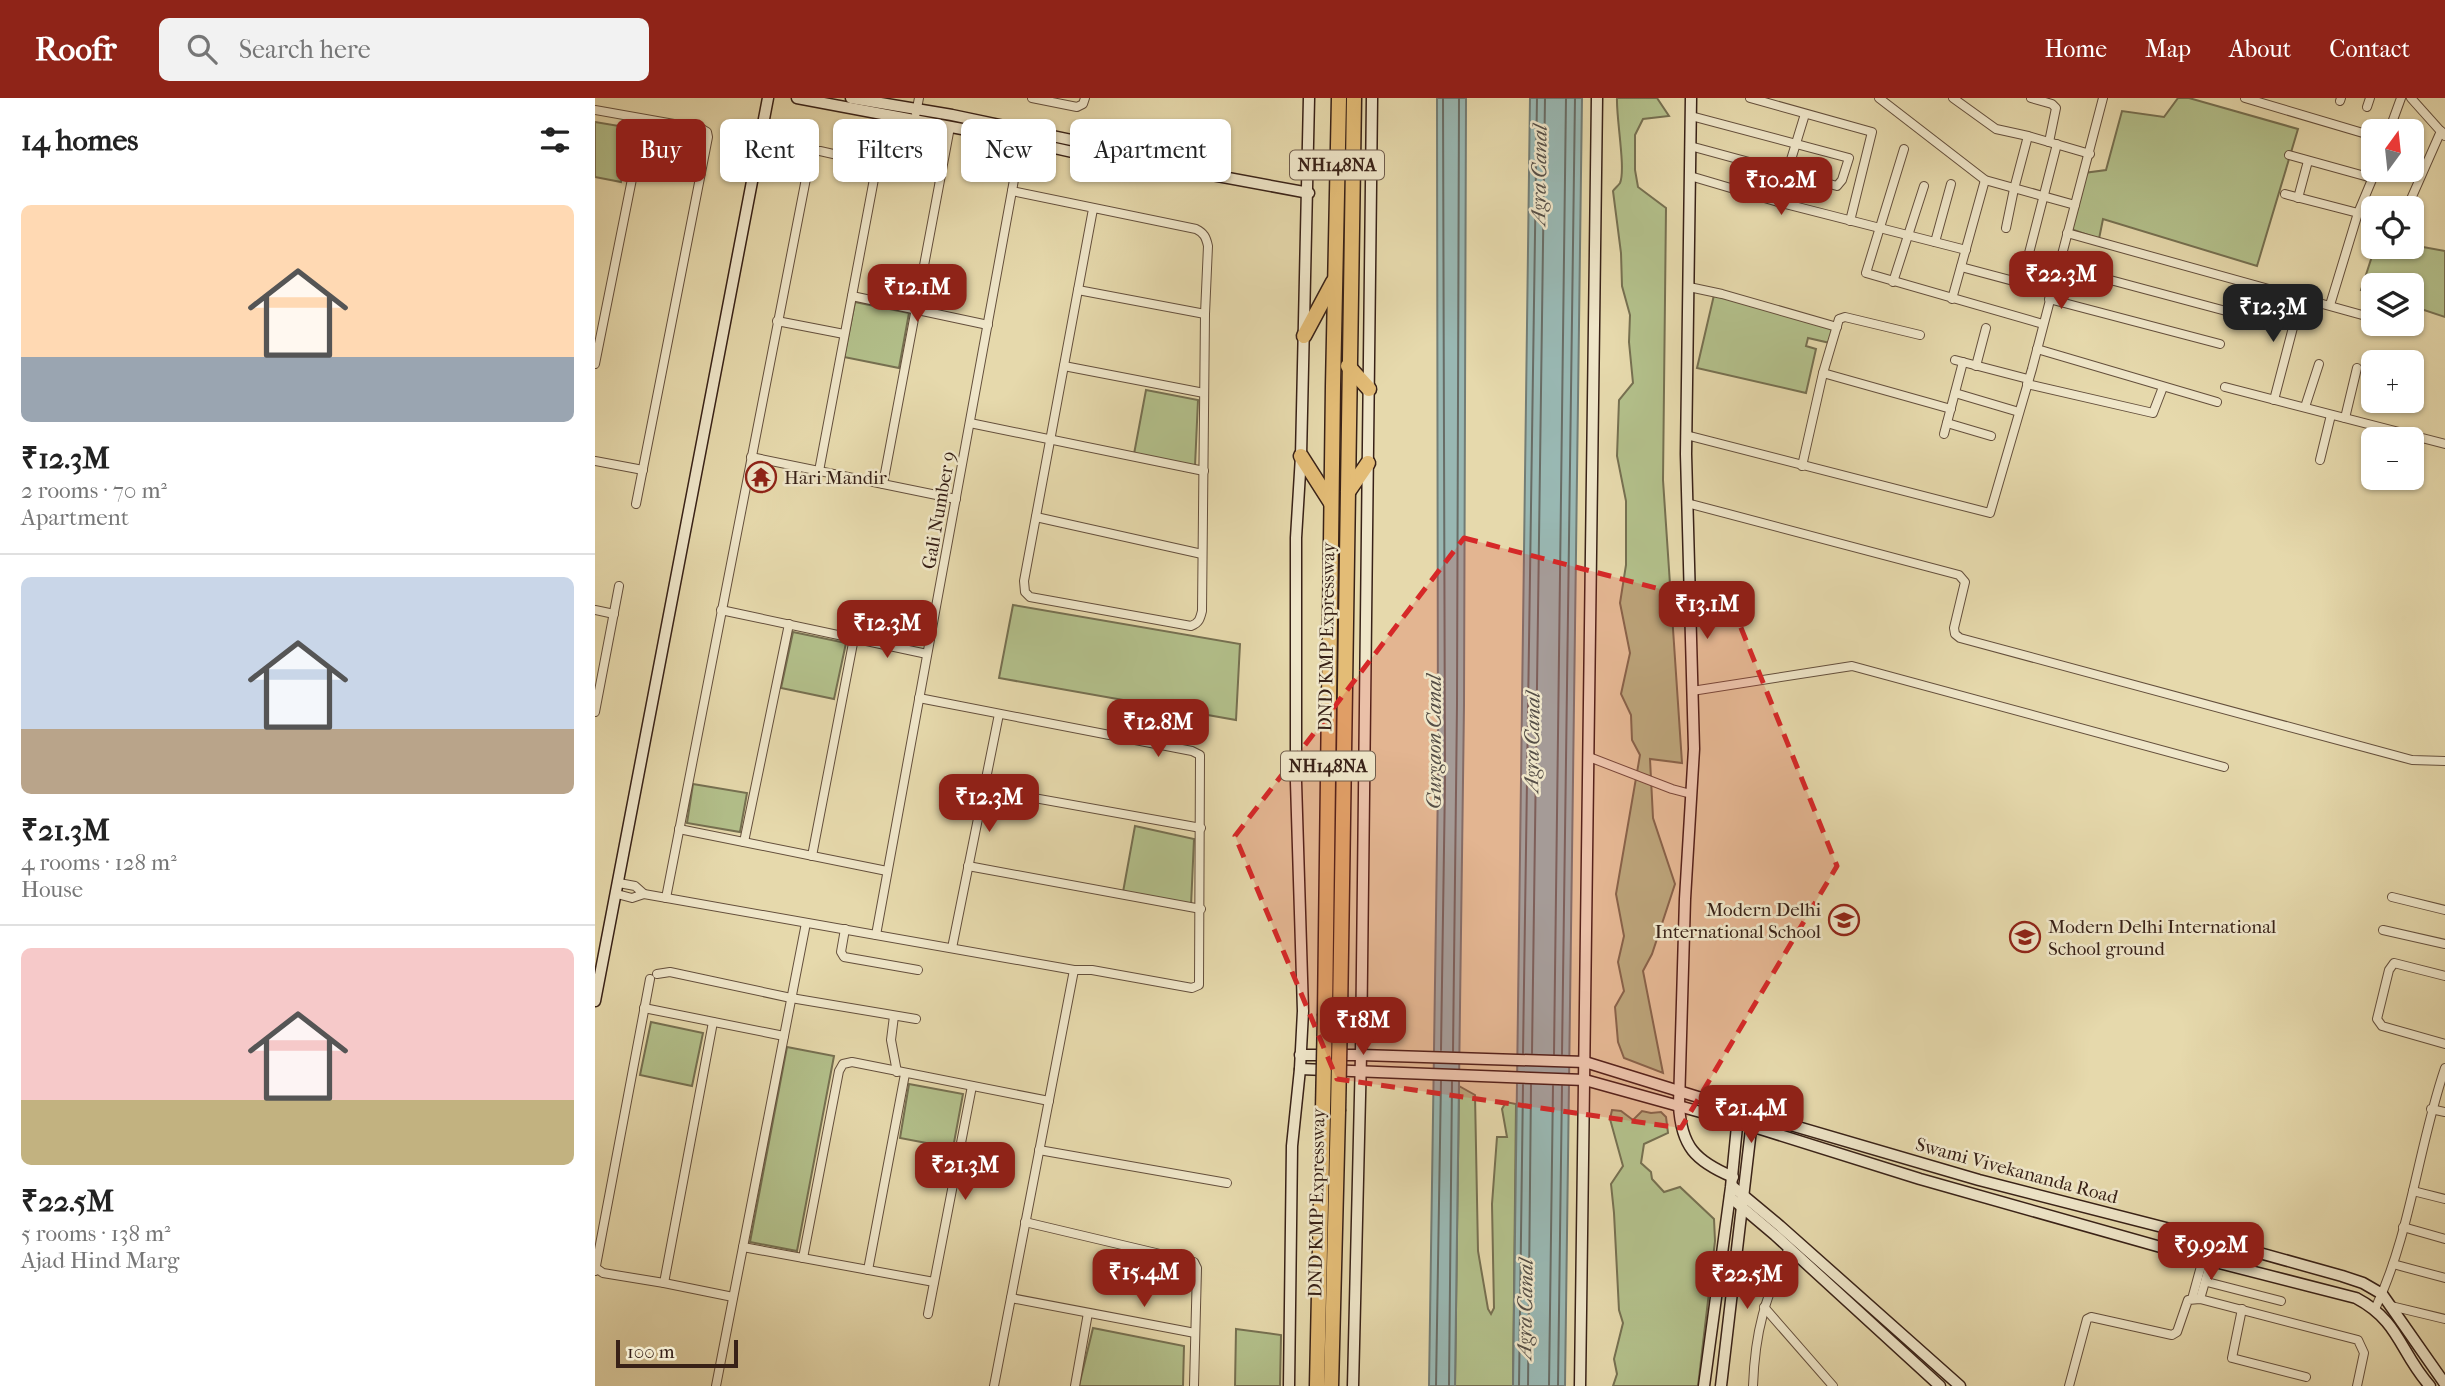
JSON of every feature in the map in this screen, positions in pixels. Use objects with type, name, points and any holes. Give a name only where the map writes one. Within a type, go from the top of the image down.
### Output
[{"type":"highway","name":"DND KMP Expressway","points":[[1331,1386],[1331,511],[1339,98]]},
{"type":"highway","name":"DND KMP Expressway","points":[[1317,1386],[1331,1111],[1347,570],[1354,98]]},
{"type":"highway","points":[[1304,336],[1335,279]]},
{"type":"highway","points":[[1348,366],[1369,389]]},
{"type":"highway","points":[[1301,456],[1331,511]]},
{"type":"highway","points":[[1348,492],[1368,463]]},
{"type":"street","points":[[595,1001],[768,98]]},
{"type":"street","points":[[797,98],[917,109],[950,127],[961,128]]},
{"type":"street","points":[[851,98],[917,109],[961,120]]},
{"type":"street","points":[[1032,98],[1077,107],[1083,104],[1085,98]]},
{"type":"street","points":[[1289,1386],[1291,1146],[1300,1069],[1303,1011],[1296,782],[1296,538],[1301,456],[1309,98]]},
{"type":"street","points":[[1353,1386],[1361,1055],[1364,603],[1372,98]]},
{"type":"street","points":[[1580,1386],[1585,1080],[1579,1061],[1589,757],[1597,98]]},
{"type":"street","points":[[1691,98],[1686,435],[1694,749],[1685,899],[1680,1123],[1686,1143],[1789,1248],[1940,1386]]},
{"type":"street","points":[[1750,98],[1872,132],[1850,221]]},
{"type":"street","points":[[1879,98],[1985,180],[2075,205]]},
{"type":"street","points":[[1953,98],[1996,129],[2089,154]]},
{"type":"street","points":[[2028,257],[2044,197],[2056,108],[2052,104],[2031,98]]},
{"type":"street","points":[[1686,435],[1990,513],[2103,98]]},
{"type":"street","points":[[2245,98],[2361,132]]},
{"type":"street","points":[[2393,119],[2401,98]]},
{"type":"street","points":[[2411,98],[2443,133],[2413,196]]},
{"type":"street","points":[[595,110],[644,119]]},
{"type":"street","points":[[1778,202],[1805,114]]},
{"type":"street","points":[[1690,146],[1833,185],[1839,185],[1849,158],[1691,116]]},
{"type":"street","points":[[947,141],[950,127]]},
{"type":"street","points":[[2006,228],[2028,136]]},
{"type":"street","points":[[1056,141],[1138,154],[1158,165],[1308,193]]},
{"type":"street","points":[[1904,149],[1866,273],[2043,324]]},
{"type":"street","points":[[666,898],[812,153],[820,150],[833,153]]},
{"type":"street","points":[[2289,155],[2361,171]]},
{"type":"street","points":[[2298,198],[2308,161]]},
{"type":"street","points":[[1690,176],[1778,202],[1966,250]]},
{"type":"street","points":[[1952,299],[1985,180]]},
{"type":"street","points":[[595,364],[631,182]]},
{"type":"street","points":[[636,505],[699,182]]},
{"type":"street","points":[[818,471],[873,182]]},
{"type":"street","points":[[883,484],[938,182]]},
{"type":"street","name":"Gali Number 9","points":[[876,935],[1014,182]]},
{"type":"street","points":[[2330,305],[2358,213],[2371,182]]},
{"type":"street","points":[[1935,242],[1951,184]]},
{"type":"street","points":[[1893,282],[1924,186]]},
{"type":"street","points":[[1012,191],[1203,232],[1208,246],[1202,611],[1200,620],[1191,626],[1031,597],[1025,592],[1036,517],[1093,209]]},
{"type":"street","points":[[2285,194],[2358,213]]},
{"type":"street","points":[[2067,233],[2361,314]]},
{"type":"street","points":[[2058,266],[2226,311]]},
{"type":"street","points":[[1961,267],[2220,344]]},
{"type":"street","points":[[1689,287],[1837,327]]},
{"type":"street","points":[[1078,290],[1205,314]]},
{"type":"street","points":[[852,296],[988,325]]},
{"type":"street","points":[[2274,400],[2301,297]]},
{"type":"street","points":[[1801,466],[1839,319],[1845,317],[1920,335]]},
{"type":"street","points":[[777,321],[844,334]]},
{"type":"street","points":[[1976,366],[1986,328]]},
{"type":"street","points":[[2036,349],[2217,402]]},
{"type":"street","points":[[1944,434],[1955,393],[1959,361],[2027,382],[2153,413],[2163,387]]},
{"type":"street","points":[[2305,407],[2319,364]]},
{"type":"street","points":[[1064,366],[1204,393]]},
{"type":"street","points":[[2345,418],[2357,368]]},
{"type":"street","points":[[1823,373],[1951,409]]},
{"type":"street","points":[[2225,387],[2445,444]]},
{"type":"street","points":[[1955,393],[2019,412]]},
{"type":"street","points":[[2319,460],[2331,415]]},
{"type":"street","points":[[969,423],[1204,471]]},
{"type":"street","points":[[1947,424],[1991,436]]},
{"type":"street","points":[[751,457],[956,499]]},
{"type":"street","points":[[595,461],[643,470]]},
{"type":"street","points":[[1687,503],[1959,575],[1965,582],[1954,628],[1955,634],[1960,638],[2399,757],[2445,761]]},
{"type":"street","points":[[1036,517],[1202,554]]},
{"type":"street","points":[[595,712],[598,680],[619,586]]},
{"type":"street","points":[[595,610],[614,614]]},
{"type":"street","points":[[721,610],[927,654]]},
{"type":"street","points":[[744,842],[789,624]]},
{"type":"street","points":[[812,856],[854,638]]},
{"type":"street","points":[[1692,691],[1852,666],[2224,767]]},
{"type":"street","points":[[618,889],[635,886],[644,894],[666,898],[1074,970],[1092,970],[1197,987],[1201,908],[1201,759],[1197,752],[919,698]]},
{"type":"street","points":[[952,948],[999,714]]},
{"type":"street","points":[[1589,757],[1691,794]]},
{"type":"street","points":[[984,789],[1201,828]]},
{"type":"street","points":[[679,829],[887,871]]},
{"type":"street","points":[[968,866],[1201,908]]},
{"type":"street","points":[[2392,897],[2445,910]]},
{"type":"street","points":[[716,1386],[806,923]]},
{"type":"street","points":[[845,929],[841,952],[843,957],[918,970]]},
{"type":"street","points":[[2383,930],[2445,944]]},
{"type":"street","points":[[2445,976],[2394,963],[2389,970],[2377,1019],[2382,1026],[2445,1044]]},
{"type":"street","points":[[993,1386],[1074,970]]},
{"type":"street","points":[[733,1297],[595,1270],[644,1008],[653,976],[670,972],[792,998],[916,1019]]},
{"type":"street","points":[[644,1008],[784,1036]]},
{"type":"street","points":[[868,1270],[901,1073],[891,1040],[894,1016]]},
{"type":"street","points":[[664,1283],[713,1022]]},
{"type":"street","name":"Swami Vivekananda Road","points":[[1300,1055],[1579,1061],[1979,1180],[2342,1276],[2363,1283],[2382,1294],[2445,1384]]},
{"type":"street","points":[[803,1258],[843,1064],[852,1062],[1049,1101]]},
{"type":"street","points":[[2375,1309],[2393,1265],[2431,1109],[2445,1068]]},
{"type":"street","points":[[1300,1069],[1585,1080],[1679,1105],[1920,1179],[2207,1260],[2356,1298],[2375,1309],[2390,1324],[2418,1373],[2430,1386]]},
{"type":"street","points":[[928,1314],[972,1086]]},
{"type":"street","points":[[2431,1109],[2445,1112]]},
{"type":"street","points":[[1704,1386],[1739,1110]]},
{"type":"street","points":[[1721,1386],[1753,1114]]},
{"type":"street","points":[[1039,1150],[1227,1183]]},
{"type":"street","points":[[2413,1191],[2445,1199]]},
{"type":"street","points":[[1744,1201],[1960,1386]]},
{"type":"street","points":[[1025,1222],[1194,1262],[1197,1268],[1194,1386]]},
{"type":"street","points":[[2403,1227],[2445,1239]]},
{"type":"street","points":[[743,1247],[935,1282]]},
{"type":"street","points":[[1753,1386],[1763,1307],[1789,1248]]},
{"type":"street","points":[[2196,1299],[2207,1282],[2207,1260]]},
{"type":"street","points":[[2196,1299],[2207,1260]]},
{"type":"street","points":[[2393,1265],[2445,1278]]},
{"type":"street","points":[[2207,1282],[2281,1301]]},
{"type":"street","points":[[1011,1298],[1195,1333]]},
{"type":"street","points":[[2069,1386],[2087,1319],[2091,1317],[2172,1335],[2176,1334],[2186,1303],[2196,1299],[2358,1340],[2364,1353],[2357,1386]]},
{"type":"street","points":[[2391,1306],[2445,1319]]},
{"type":"street","points":[[1763,1307],[1832,1386]]},
{"type":"street","points":[[2242,1309],[2232,1358],[2306,1377]]},
{"type":"street","points":[[1075,1386],[1088,1313]]},
{"type":"highlighted area","points":[[1464,538],[1733,608],[1837,866],[1681,1128],[1337,1079],[1235,836]]},
{"type":"green space","points":[[1617,98],[1657,98],[1669,116],[1643,119],[1635,135],[1638,187],[1666,208],[1663,480],[1682,763],[1650,759],[1653,818],[1675,884],[1652,954],[1643,971],[1663,1073],[1624,1058],[1618,1042],[1615,1007],[1624,991],[1618,962],[1624,936],[1616,894],[1640,755],[1632,740],[1631,715],[1621,694],[1630,653],[1620,603],[1626,565],[1626,501],[1617,456],[1619,400],[1633,383],[1629,342],[1630,315],[1622,286],[1621,253],[1613,191],[1622,176]]},
{"type":"green space","points":[[2178,98],[2189,98],[2298,129],[2257,266],[2103,219],[2099,239],[2068,228],[2084,173],[2106,170],[2122,111],[2164,117]]},
{"type":"green space","points":[[595,122],[616,126],[616,181],[595,177]]},
{"type":"green space","points":[[2424,247],[2445,251],[2445,317],[2424,310],[2424,273],[2367,273],[2371,259],[2424,259]]},
{"type":"green space","points":[[1714,295],[1835,323],[1830,343],[1808,338],[1806,346],[1816,349],[1806,393],[1697,368]]},
{"type":"green space","points":[[855,302],[909,313],[899,368],[844,357]]},
{"type":"green space","points":[[1146,390],[1198,400],[1195,466],[1134,454]]},
{"type":"green space","points":[[1013,605],[1240,644],[1236,720],[999,678]]},
{"type":"green space","points":[[793,632],[846,643],[834,699],[781,688]]},
{"type":"green space","points":[[693,784],[747,793],[740,832],[687,823]]},
{"type":"green space","points":[[1135,826],[1194,839],[1191,906],[1123,892]]},
{"type":"green space","points":[[651,1022],[703,1033],[692,1086],[640,1075]]},
{"type":"green space","points":[[787,1047],[834,1056],[797,1251],[750,1242]]},
{"type":"green space","points":[[909,1084],[963,1094],[953,1148],[900,1138]]},
{"type":"green space","points":[[1459,1086],[1475,1095],[1478,1251],[1491,1314],[1494,1308],[1492,1204],[1497,1137],[1507,1137],[1502,1109],[1506,1102],[1516,1104],[1513,1386],[1455,1386]]},
{"type":"green space","points":[[1612,1110],[1621,1111],[1633,1120],[1642,1111],[1661,1112],[1666,1117],[1668,1133],[1644,1144],[1641,1163],[1651,1172],[1652,1179],[1664,1192],[1680,1187],[1714,1219],[1715,1241],[1698,1386],[1613,1386],[1617,1374],[1614,1359],[1623,1323],[1619,1310],[1611,1184],[1623,1166],[1610,1119]]},
{"type":"green space","points":[[1093,1328],[1184,1346],[1183,1386],[1079,1386]]},
{"type":"green space","points":[[1236,1329],[1281,1335],[1280,1386],[1235,1386]]},
{"type":"water","points":[[1437,98],[1466,98],[1464,705],[1455,1386],[1429,1386],[1438,782]]},
{"type":"water","name":"Agra Canal","points":[[1530,98],[1582,98],[1565,1386],[1513,1386]]},
{"type":"place","name":"Hari Mandir","points":[[761,477]]},
{"type":"place","name":"Modern Delhi International School","points":[[1844,920]]},
{"type":"place","name":"Modern Delhi International School ground","points":[[2025,937]]},
{"type":"water label","name":"Gurgaon Canal","points":[[1434,742]]}]
